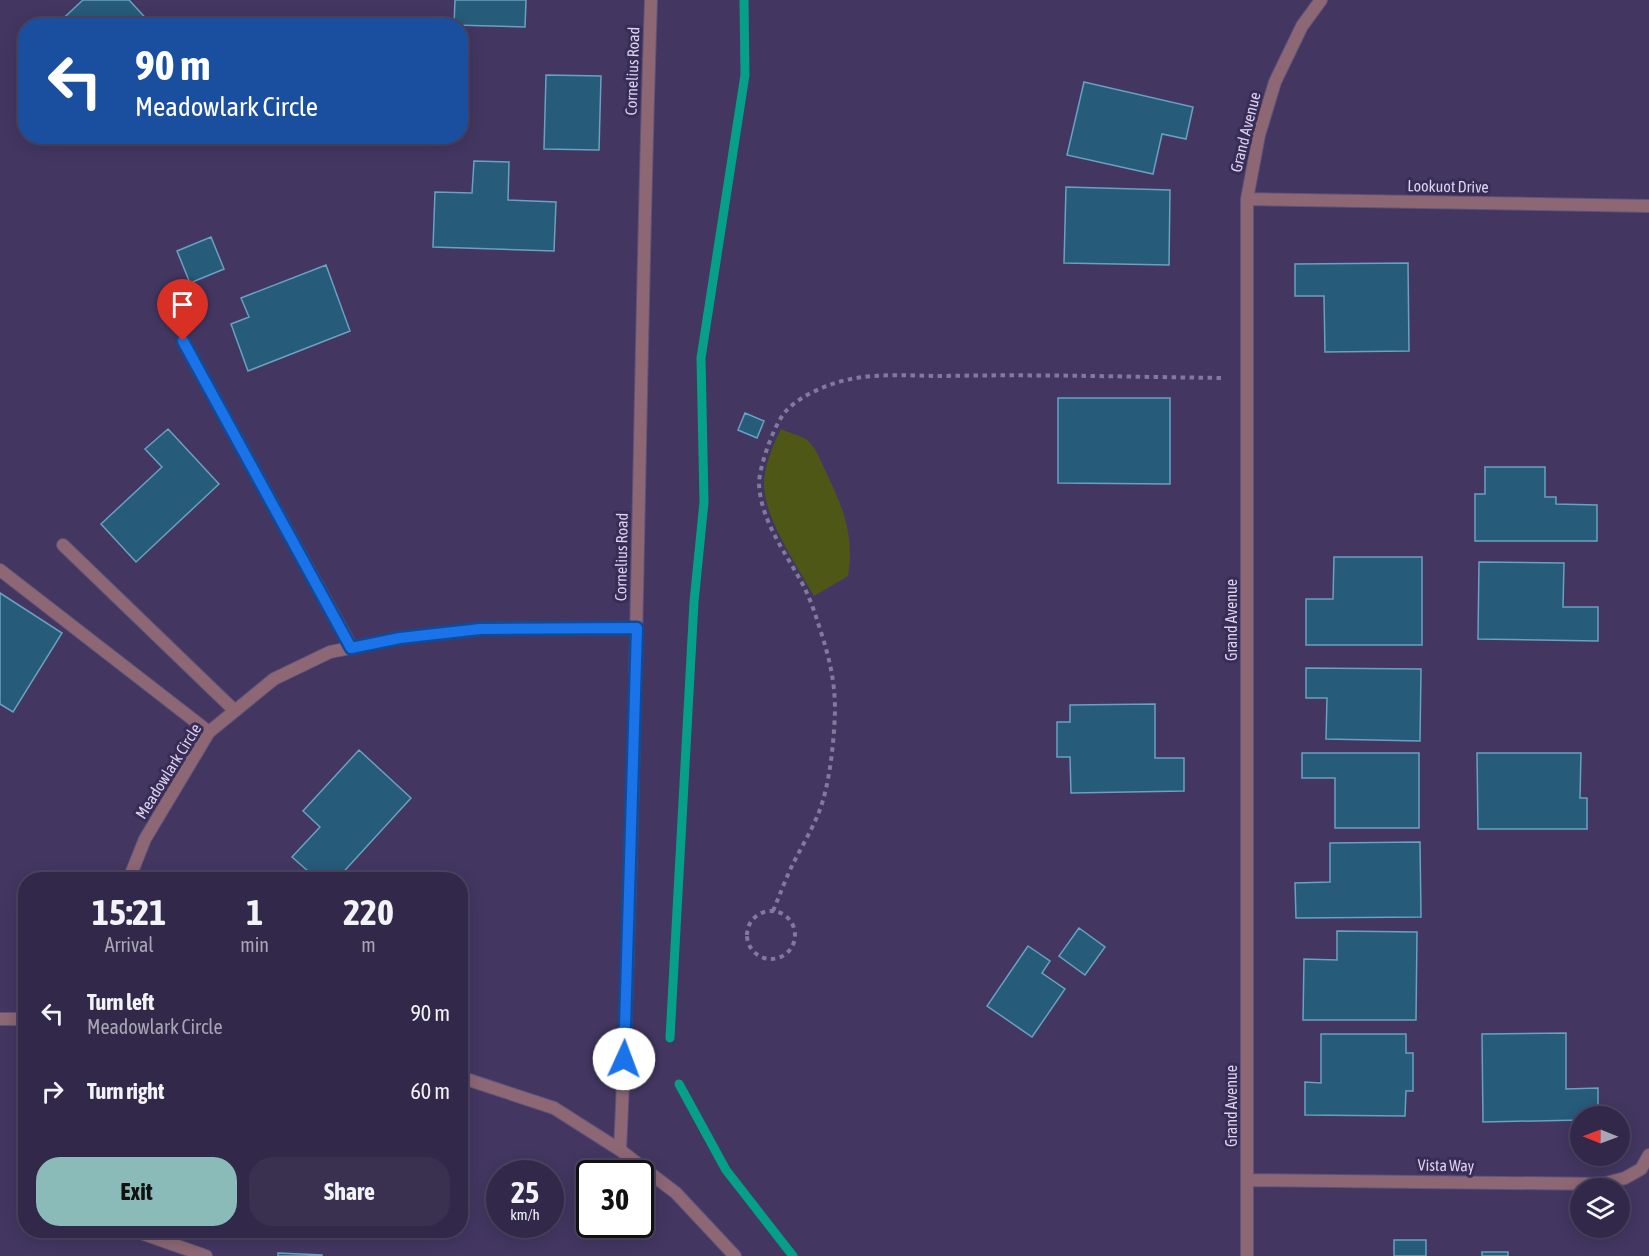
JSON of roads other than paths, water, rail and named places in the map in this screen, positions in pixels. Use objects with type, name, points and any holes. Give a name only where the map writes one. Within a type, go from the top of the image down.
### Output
[{"type":"street","name":"Cornelius Road","points":[[620,1150],[637,628],[643,262],[651,0]]},
{"type":"street","name":"Grand Avenue","points":[[1246,1256],[1248,1180],[1247,199],[1258,135],[1275,82],[1302,26],[1321,0]]},
{"type":"street","name":"Lookuot Drive","points":[[1247,199],[1649,206]]},
{"type":"street","points":[[183,341],[351,648]]},
{"type":"street","points":[[63,545],[234,710]]},
{"type":"street","points":[[0,570],[209,732]]},
{"type":"street","name":"Meadowlark Circle","points":[[132,872],[146,839],[209,732],[274,679],[330,652],[400,638],[480,629],[637,628]]},
{"type":"street","points":[[0,1018],[18,1019]]},
{"type":"street","points":[[468,1080],[554,1108],[620,1150],[676,1193],[735,1256]]},
{"type":"street","name":"Vista Way","points":[[1248,1180],[1602,1184],[1625,1178],[1641,1169],[1649,1155]]},
{"type":"street","points":[[155,1238],[206,1256]]},
{"type":"waterway","points":[[670,1038],[694,602],[704,502],[701,358],[745,75],[744,0]]},
{"type":"waterway","points":[[679,1084],[726,1170],[793,1256]]}]
